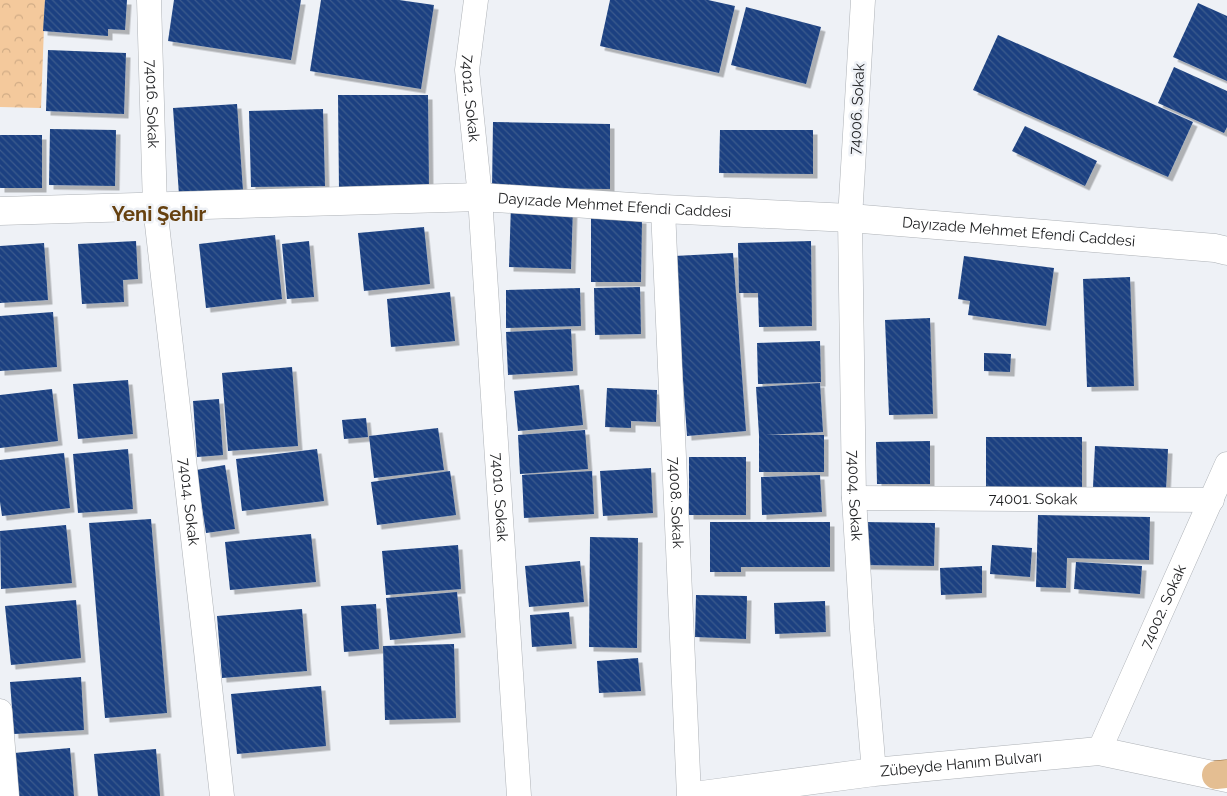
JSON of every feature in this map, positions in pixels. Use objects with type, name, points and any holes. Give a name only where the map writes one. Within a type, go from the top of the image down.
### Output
[{"type":"street","name":"74016. Sokak","points":[[149,0],[155,207]]},
{"type":"street","name":"74012. Sokak","points":[[476,0],[468,70],[480,197]]},
{"type":"street","name":"74006. Sokak","points":[[850,218],[862,0]]},
{"type":"street","name":"Dayızade Mehmet Efendi Caddesi","points":[[0,211],[480,197],[663,209],[850,218],[1215,248],[1227,251]]},
{"type":"street","name":"74010. Sokak","points":[[480,197],[519,796]]},
{"type":"street","name":"74014. Sokak","points":[[155,207],[222,796]]},
{"type":"street","name":"74008. Sokak","points":[[663,209],[689,796]]},
{"type":"street","name":"74004. Sokak","points":[[850,218],[854,498],[862,629],[874,772]]},
{"type":"street","name":"74002. Sokak","points":[[1099,751],[1227,464]]},
{"type":"street","name":"74001. Sokak","points":[[854,498],[1212,500]]},
{"type":"street","points":[[0,711],[7,796]]},
{"type":"street","name":"Zübeyde Hanım Bulvarı","points":[[694,796],[874,772],[1099,751],[1223,776]]},
{"type":"green space","points":[[0,0],[45,0],[41,108],[0,107]]},
{"type":"building","points":[[45,0],[127,0],[125,30],[108,29],[108,36],[43,31]]},
{"type":"building","points":[[174,0],[301,0],[291,60],[168,41]]},
{"type":"building","points":[[321,0],[399,0],[434,5],[421,89],[310,71]]},
{"type":"building","points":[[610,0],[708,0],[735,6],[719,73],[600,46]]},
{"type":"building","points":[[1198,3],[1227,16],[1227,81],[1173,57]]},
{"type":"building","points":[[746,7],[821,27],[806,84],[731,65]]},
{"type":"building","points":[[998,35],[1193,122],[1168,177],[973,90]]},
{"type":"building","points":[[48,50],[126,53],[124,114],[46,111]]},
{"type":"building","points":[[1174,67],[1227,91],[1227,127],[1224,133],[1158,103]]},
{"type":"building","points":[[338,95],[428,95],[429,190],[339,191]]},
{"type":"building","points":[[237,104],[243,191],[179,195],[173,108]]},
{"type":"building","points":[[323,109],[325,186],[251,187],[249,111]]},
{"type":"building","points":[[493,122],[610,124],[610,189],[492,188]]},
{"type":"building","points":[[1025,126],[1097,161],[1085,186],[1012,151]]},
{"type":"building","points":[[50,129],[116,130],[115,186],[49,185]]},
{"type":"building","points":[[720,130],[813,130],[813,174],[719,173]]},
{"type":"building","points":[[0,135],[42,135],[42,188],[0,188]]},
{"type":"building","points":[[511,204],[573,206],[571,269],[509,267]]},
{"type":"building","points":[[591,218],[642,219],[641,282],[591,282]]},
{"type":"building","points":[[424,227],[430,284],[364,291],[358,233]]},
{"type":"building","points":[[275,235],[282,299],[206,308],[199,244]]},
{"type":"building","points":[[136,241],[138,279],[123,280],[124,302],[82,304],[78,244]]},
{"type":"building","points":[[309,241],[314,297],[287,299],[282,244]]},
{"type":"building","points":[[811,241],[812,326],[759,327],[758,293],[739,293],[738,243]]},
{"type":"building","points":[[44,243],[48,300],[0,303],[0,246]]},
{"type":"building","points":[[733,253],[746,431],[687,436],[674,256]]},
{"type":"building","points":[[964,256],[1054,268],[1046,326],[968,315],[970,301],[958,299]]},
{"type":"building","points":[[1130,277],[1134,386],[1087,387],[1083,279]]},
{"type":"building","points":[[640,287],[641,334],[595,335],[594,288]]},
{"type":"building","points":[[580,288],[581,326],[506,328],[506,290]]},
{"type":"building","points":[[450,292],[455,341],[391,347],[387,299]]},
{"type":"building","points":[[53,312],[57,367],[0,371],[0,316]]},
{"type":"building","points":[[930,318],[933,414],[889,415],[885,320]]},
{"type":"building","points":[[571,329],[573,371],[508,375],[506,332]]},
{"type":"building","points":[[820,341],[821,382],[758,384],[757,343]]},
{"type":"building","points":[[984,353],[1011,354],[1010,372],[984,371]]},
{"type":"building","points":[[292,367],[298,446],[228,451],[222,373]]},
{"type":"building","points":[[128,380],[133,434],[78,439],[73,384]]},
{"type":"building","points":[[820,383],[823,432],[766,435],[824,435],[824,472],[759,472],[756,387]]},
{"type":"building","points":[[579,385],[583,425],[518,431],[514,391]]},
{"type":"building","points":[[607,388],[657,390],[656,422],[631,421],[631,428],[605,427]]},
{"type":"building","points":[[52,389],[58,441],[0,448],[0,395]]},
{"type":"building","points":[[219,399],[223,455],[197,457],[193,401]]},
{"type":"building","points":[[366,418],[368,437],[344,439],[342,420]]},
{"type":"building","points":[[438,428],[444,470],[374,478],[369,436]]},
{"type":"building","points":[[585,430],[588,469],[520,474],[518,435]]},
{"type":"building","points":[[986,437],[1082,437],[1082,491],[986,491]]},
{"type":"building","points":[[930,441],[930,484],[877,484],[876,442]]},
{"type":"building","points":[[1095,446],[1168,449],[1166,490],[1093,487]]},
{"type":"building","points":[[128,449],[133,509],[78,513],[73,454]]},
{"type":"building","points":[[317,449],[324,501],[242,511],[236,459]]},
{"type":"building","points":[[64,453],[70,508],[2,516],[0,460]]},
{"type":"building","points":[[689,457],[746,457],[746,515],[689,515]]},
{"type":"building","points":[[225,465],[235,529],[206,533],[196,470]]},
{"type":"building","points":[[651,468],[653,513],[603,516],[600,471]]},
{"type":"building","points":[[450,471],[456,515],[377,525],[371,482]]},
{"type":"building","points":[[592,471],[594,514],[524,518],[522,475]]},
{"type":"building","points":[[820,475],[822,512],[762,515],[761,477]]},
{"type":"building","points":[[1038,515],[1150,517],[1149,560],[1067,558],[1066,588],[1036,587]]},
{"type":"building","points":[[151,519],[167,713],[105,718],[89,523]]},
{"type":"building","points":[[710,522],[830,522],[830,567],[741,567],[741,572],[710,572]]},
{"type":"building","points":[[863,522],[935,523],[934,566],[863,565]]},
{"type":"building","points":[[66,525],[72,583],[1,589],[0,531]]},
{"type":"building","points":[[311,534],[316,582],[230,590],[225,542]]},
{"type":"building","points":[[590,537],[638,538],[637,648],[589,647]]},
{"type":"building","points":[[458,545],[461,589],[386,595],[382,551]]},
{"type":"building","points":[[992,545],[1032,548],[1030,577],[990,574]]},
{"type":"building","points":[[580,561],[584,602],[529,607],[525,566]]},
{"type":"building","points":[[1076,562],[1142,566],[1140,594],[1074,589]]},
{"type":"building","points":[[982,566],[982,593],[941,595],[940,568]]},
{"type":"building","points":[[457,592],[461,633],[390,640],[386,598]]},
{"type":"building","points":[[696,595],[747,596],[746,639],[695,637]]},
{"type":"building","points":[[76,600],[81,658],[11,665],[5,606]]},
{"type":"building","points":[[825,601],[826,632],[775,634],[774,603]]},
{"type":"building","points":[[376,604],[379,649],[344,652],[341,606]]},
{"type":"building","points":[[302,609],[307,671],[222,678],[217,616]]},
{"type":"building","points":[[569,612],[572,644],[532,647],[530,615]]},
{"type":"building","points":[[454,644],[456,718],[385,720],[383,646]]},
{"type":"building","points":[[638,658],[641,691],[599,693],[597,661]]},
{"type":"building","points":[[81,677],[84,730],[14,734],[10,682]]},
{"type":"building","points":[[321,686],[326,746],[237,754],[231,694]]},
{"type":"building","points":[[70,748],[74,796],[18,796],[14,753]]},
{"type":"building","points":[[156,749],[160,796],[98,796],[94,754]]},
{"type":"district","name":"Yeni Şehir","points":[[159,214]]}]
